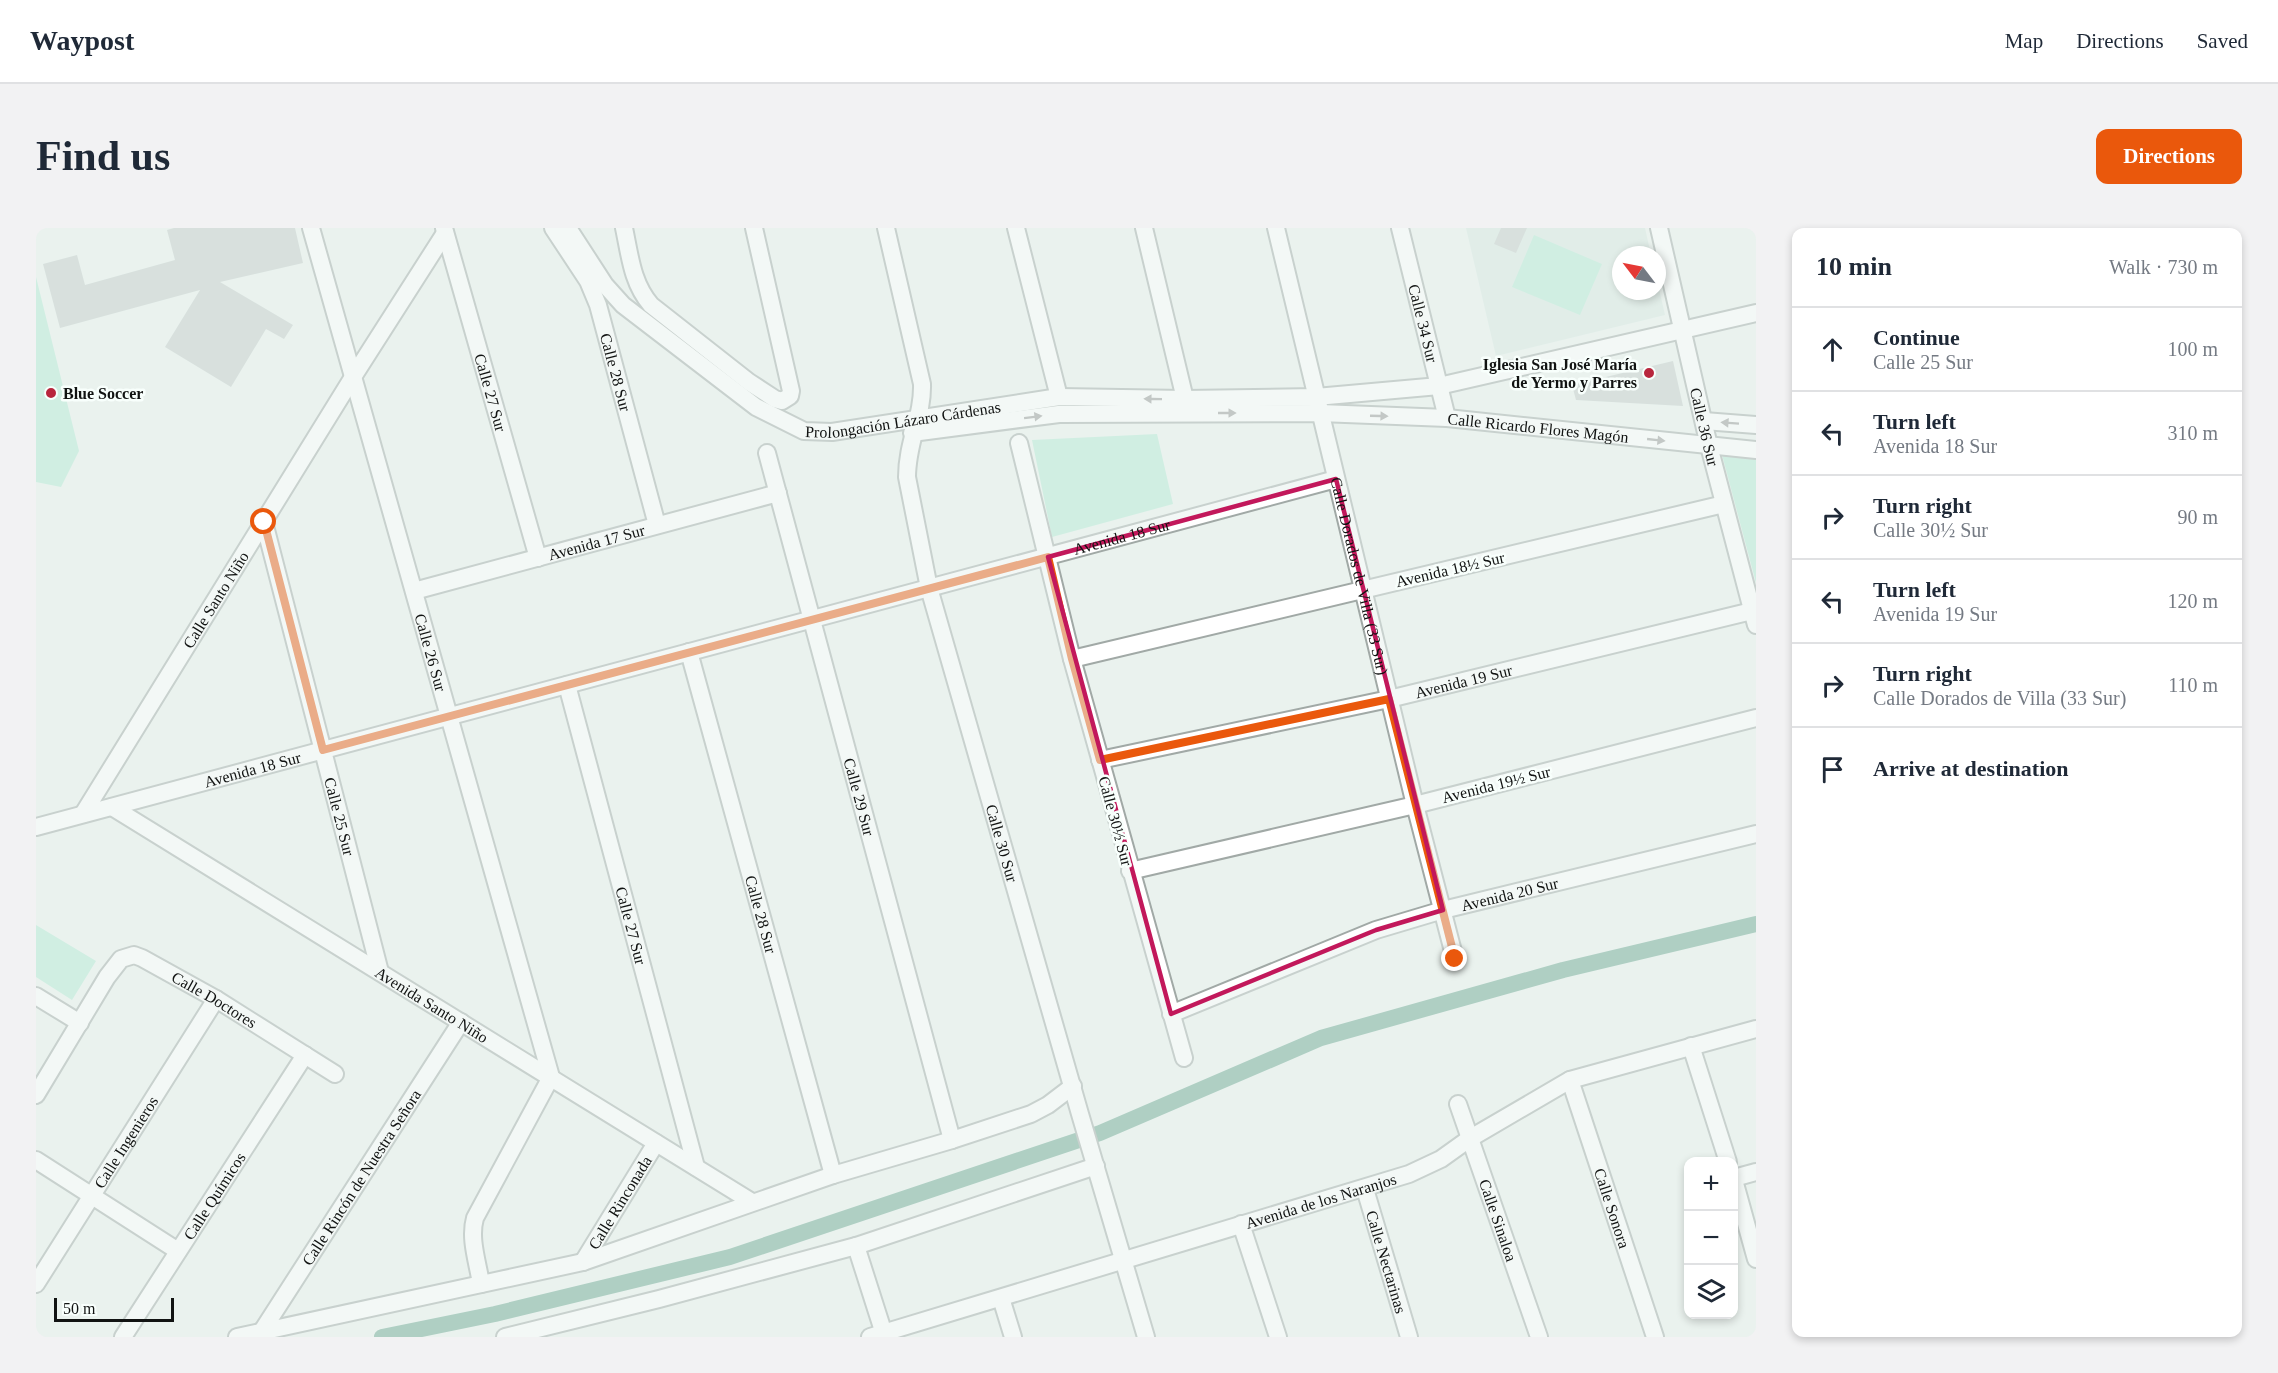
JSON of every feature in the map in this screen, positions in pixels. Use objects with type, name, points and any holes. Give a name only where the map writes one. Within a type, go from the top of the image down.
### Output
[{"type":"street","name":"Calle 26 Sur","points":[[311,228],[551,1077]]},
{"type":"street","name":"Calle 28 Sur","points":[[553,228],[588,280],[598,305],[657,525]]},
{"type":"street","name":"Prolongación Lázaro Cárdenas","points":[[568,228],[605,285],[622,305],[756,407],[804,431],[832,432],[914,427],[1059,414],[1318,405]]},
{"type":"street","points":[[624,228],[635,279],[641,293],[651,305],[749,382],[782,401],[787,399],[791,392],[754,228]]},
{"type":"street","name":"Calle 30 Sur","points":[[886,228],[922,384],[922,398],[907,460],[928,588],[1146,1337]]},
{"type":"street","points":[[1016,228],[1059,397]]},
{"type":"street","points":[[1144,228],[1185,399]]},
{"type":"street","name":"Calle Dorados de Villa (33 Sur)","points":[[1276,228],[1389,699],[1455,959]]},
{"type":"street","name":"Calle 34 Sur","points":[[1400,228],[1448,418]]},
{"type":"street","name":"Calle 36 Sur","points":[[1659,228],[1709,446],[1755,615]]},
{"type":"street","name":"Calle Santo Niño","points":[[83,814],[445,230]]},
{"type":"street","name":"Calle 27 Sur","points":[[445,230],[538,558]]},
{"type":"street","points":[[1318,405],[1439,386],[1756,313]]},
{"type":"street","name":"Prolongación Lázaro Cárdenas","points":[[914,427],[1059,397],[1185,399],[1318,405]]},
{"type":"street","name":"Calle Ricardo Flores Magón","points":[[1318,405],[1756,450]]},
{"type":"street","points":[[1704,421],[1756,425]]},
{"type":"street","name":"Calle 30½ Sur","points":[[1019,443],[1072,659],[1184,1058]]},
{"type":"street","name":"Calle 29 Sur","points":[[767,453],[952,1140]]},
{"type":"street","name":"Avenida 18 Sur","points":[[36,827],[1336,479]]},
{"type":"street","name":"Avenida 17 Sur","points":[[414,591],[778,493]]},
{"type":"street","name":"Avenida 18½ Sur","points":[[1072,659],[1724,504]]},
{"type":"street","name":"Calle 25 Sur","points":[[264,522],[380,972]]},
{"type":"street","name":"Avenida 19 Sur","points":[[1100,760],[1389,699],[1755,615]]},
{"type":"street","name":"Calle 28 Sur","points":[[689,652],[833,1175]]},
{"type":"street","name":"Calle 27 Sur","points":[[567,685],[696,1167]]},
{"type":"street","name":"Avenida 19½ Sur","points":[[1130,871],[1415,805],[1756,718]]},
{"type":"street","name":"Avenida Santo Niño","points":[[112,807],[752,1202]]},
{"type":"street","name":"Avenida 20 Sur","points":[[1171,1014],[1376,930],[1443,910],[1756,834]]},
{"type":"street","name":"Calle Doctores","points":[[80,1023],[107,977],[121,959],[134,955],[216,999],[335,1074]]},
{"type":"street","points":[[36,996],[80,1023],[36,1095]]},
{"type":"street","name":"Calle Ingenieros","points":[[36,1284],[216,999]]},
{"type":"street","name":"Calle Rincón de Nuestra Señora","points":[[262,1331],[461,1022]]},
{"type":"street","name":"Avenida de los Naranjos","points":[[880,1336],[1241,1224],[1365,1189],[1441,1159],[1469,1139],[1570,1080],[1756,1029]]},
{"type":"street","points":[[1691,1046],[1727,1157]]},
{"type":"street","name":"Calle Químicos","points":[[123,1337],[305,1055]]},
{"type":"street","points":[[482,1284],[472,1227],[551,1077]]},
{"type":"street","name":"Calle Sonora","points":[[1570,1080],[1655,1337]]},
{"type":"street","points":[[237,1337],[584,1262],[833,1175],[1031,1114],[1048,1105],[1072,1086]]},
{"type":"street","name":"Calle Sinaloa","points":[[1458,1104],[1539,1337]]},
{"type":"street","name":"Calle Rinconada","points":[[584,1262],[657,1143]]},
{"type":"street","points":[[505,1337],[649,1302],[856,1246],[1094,1159]]},
{"type":"street","points":[[36,1160],[178,1251]]},
{"type":"street","points":[[1738,1178],[1756,1173]]},
{"type":"street","name":"Calle Nectarinas","points":[[1365,1189],[1409,1337]]},
{"type":"street","points":[[1738,1193],[1756,1258]]},
{"type":"street","points":[[1241,1224],[1278,1337]]},
{"type":"street","points":[[856,1246],[880,1336]]},
{"type":"street","points":[[1001,1298],[1013,1337]]},
{"type":"highlighted area","points":[[1336,479],[1443,910],[1376,930],[1171,1014],[1048,557]]},
{"type":"shaded area","points":[[1466,228],[1645,228],[1649,246],[1612,246],[1612,300],[1662,300],[1665,315],[1496,356]]},
{"type":"green space","points":[[1534,235],[1602,264],[1580,315],[1512,287]]},
{"type":"green space","name":"Blue Soccer","points":[[36,277],[79,451],[61,487],[36,482]]},
{"type":"green space","points":[[1157,434],[1173,504],[1052,537],[1032,440]]},
{"type":"green space","points":[[1721,451],[1756,454],[1756,583]]},
{"type":"green space","points":[[36,925],[96,961],[72,1000],[36,977]]},
{"type":"building","points":[[174,228],[295,228],[303,263],[220,282],[293,325],[284,339],[266,329],[231,387],[165,347],[200,290],[60,328],[43,264],[77,255],[85,285],[175,260],[167,230]]},
{"type":"building","points":[[1501,228],[1527,228],[1516,253],[1494,244]]},
{"type":"building","name":"Iglesia San José María de Yermo y Parres","points":[[1673,361],[1683,406],[1576,400],[1572,385]]},
{"type":"waterway","points":[[382,1337],[495,1314],[730,1257],[1100,1133],[1321,1038],[1563,970],[1756,924]]},
{"type":"place","name":"Iglesia San José María de Yermo y Parres","points":[[1649,373]]},
{"type":"place","name":"Blue Soccer","points":[[51,393]]},
{"type":"route","points":[[264,522],[323,750],[1048,557],[1072,659],[1100,760],[1389,699],[1455,959]]}]
